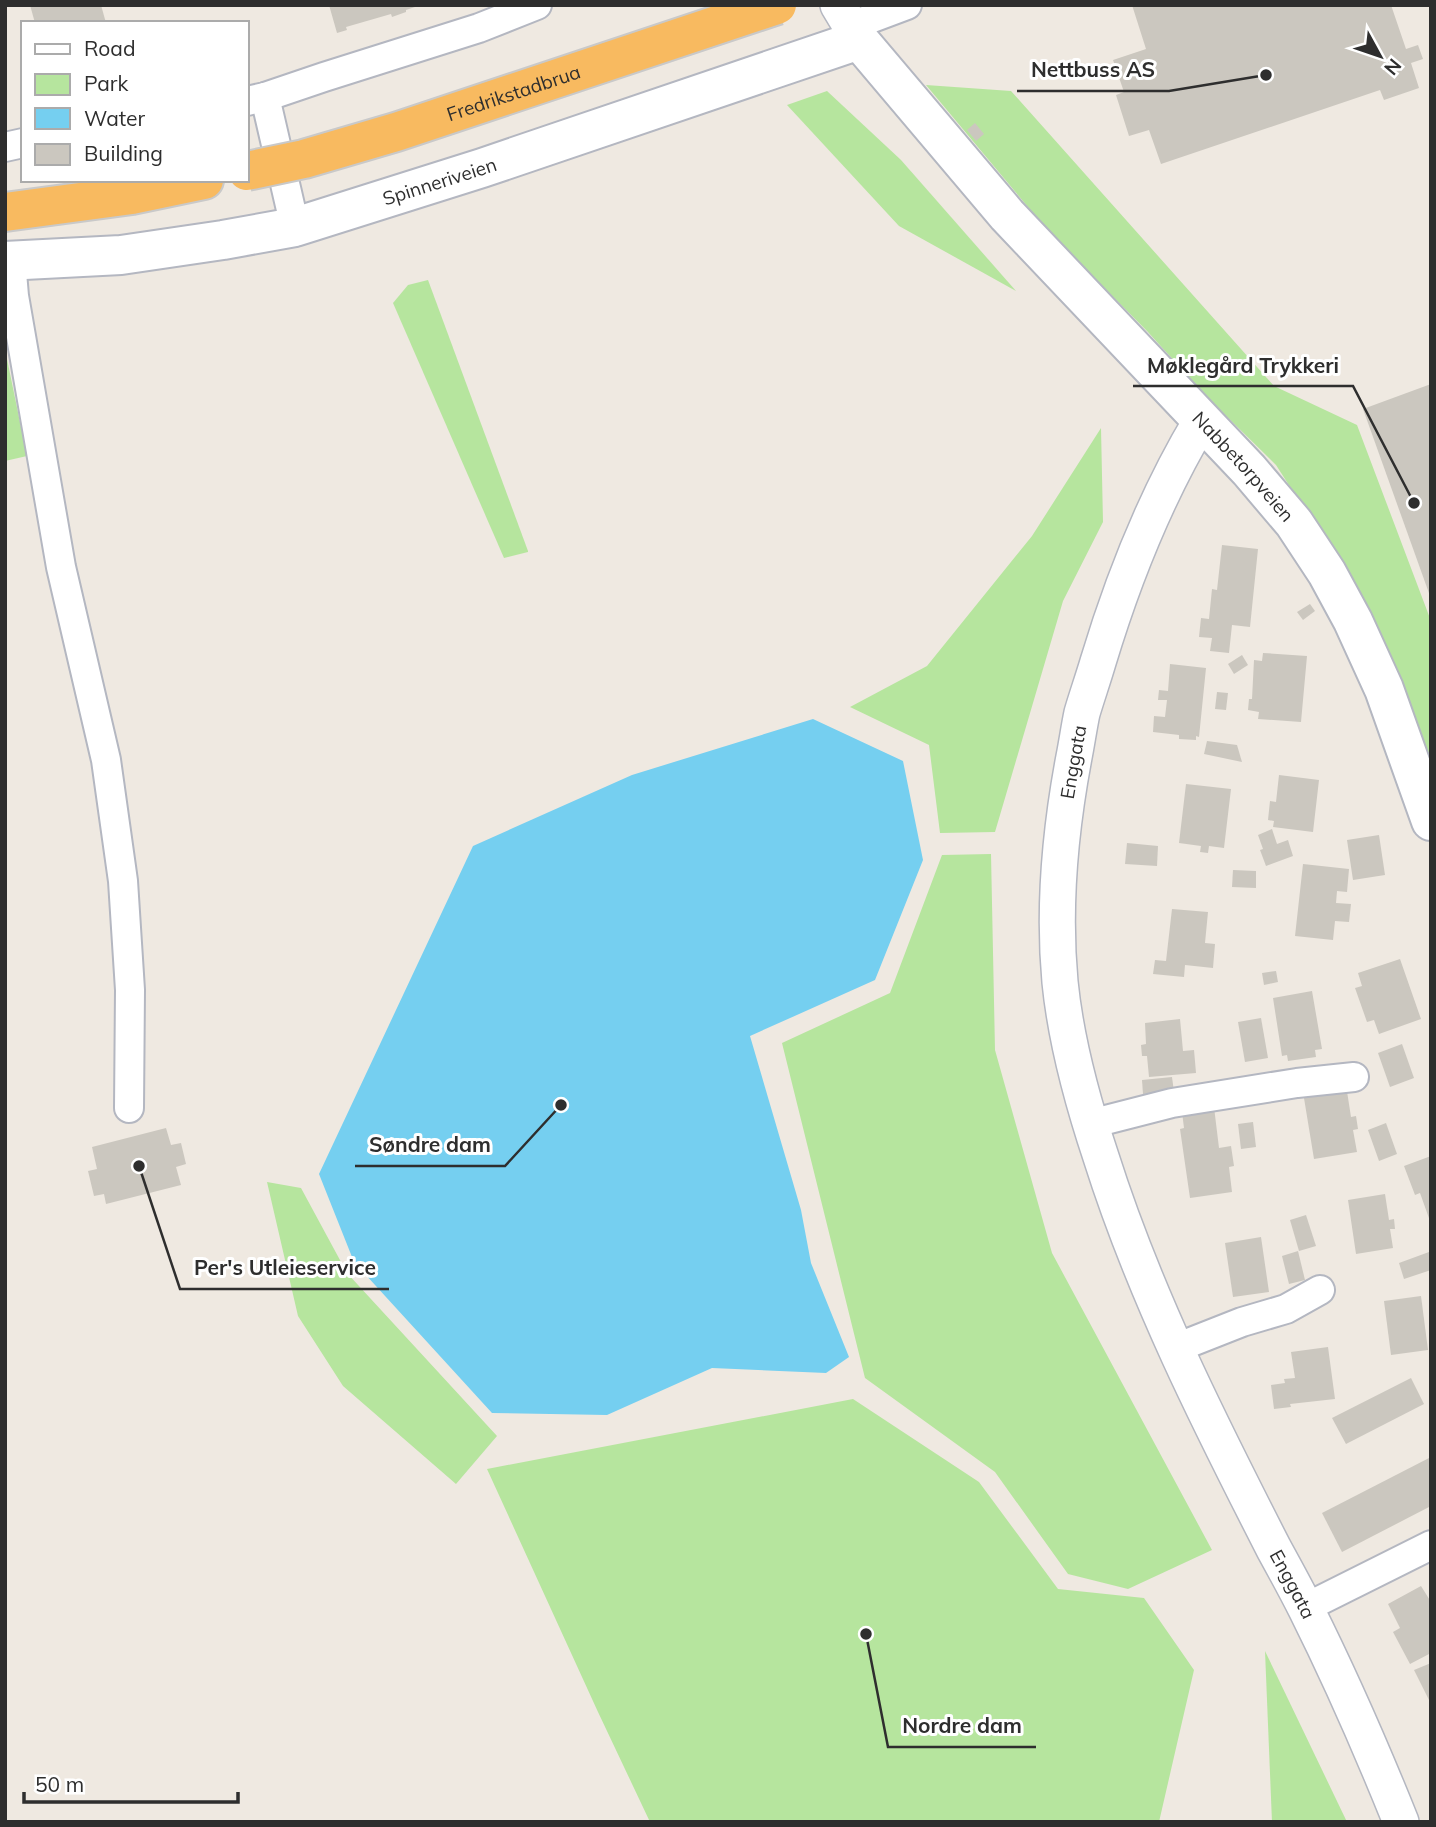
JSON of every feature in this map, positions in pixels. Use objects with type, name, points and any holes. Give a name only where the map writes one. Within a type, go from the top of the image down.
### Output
[{"type":"highway","name":"Fredrikstadbrua","points":[[248,171],[304,159],[396,132],[777,5]]},
{"type":"highway","points":[[5,212],[132,195],[194,182]]},
{"type":"main road","name":"Spinneriveien","points":[[8,261],[121,255],[295,227],[482,168],[850,24]]},
{"type":"main road","name":"Nabbetorpveien","points":[[850,24],[1007,215],[1249,470],[1294,523],[1328,573],[1353,621],[1384,689],[1431,821]]},
{"type":"street","points":[[295,227],[256,99],[479,28],[537,5]]},
{"type":"street","points":[[850,24],[907,5]]},
{"type":"street","points":[[8,261],[61,567],[106,760],[112,800],[123,881],[129,977],[129,1108]]},
{"type":"street","name":"Enggata","points":[[1201,421],[1181,455],[1132,564],[1105,638],[1082,714],[1059,849],[1057,920],[1060,981],[1070,1047],[1090,1124],[1139,1264],[1176,1348],[1262,1525],[1306,1608],[1370,1745],[1401,1822]]},
{"type":"street","points":[[1090,1124],[1172,1103],[1297,1083],[1354,1077]]},
{"type":"street","points":[[1176,1348],[1242,1322],[1286,1309],[1320,1290]]},
{"type":"street","points":[[1306,1608],[1431,1545]]},
{"type":"green space","points":[[926,85],[1011,91],[1274,386],[1357,425],[1431,621],[1431,783],[1330,549],[1276,465],[1048,231]]},
{"type":"green space","points":[[827,91],[901,160],[1016,291],[899,226],[787,105]]},
{"type":"green space","points":[[428,280],[528,552],[504,558],[393,303],[408,285]]},
{"type":"green space","points":[[5,359],[27,456],[5,461]]},
{"type":"green space","points":[[1101,428],[1103,522],[1063,601],[995,832],[940,833],[929,745],[850,707],[927,666],[1032,536]]},
{"type":"green space","points":[[991,854],[995,1050],[1052,1253],[1212,1550],[1128,1589],[1068,1574],[995,1472],[865,1378],[782,1043],[890,993],[942,855]]},
{"type":"green space","points":[[267,1182],[301,1188],[347,1273],[497,1436],[456,1484],[343,1386],[298,1316]]},
{"type":"green space","points":[[853,1399],[979,1482],[1058,1589],[1144,1598],[1194,1670],[1159,1822],[650,1822],[487,1469]]},
{"type":"green space","points":[[1265,1651],[1347,1822],[1272,1822]]},
{"type":"water","points":[[813,719],[903,761],[923,860],[875,980],[750,1036],[801,1210],[811,1263],[849,1357],[826,1373],[712,1368],[607,1415],[492,1413],[354,1262],[319,1174],[473,846],[632,775]]},
{"type":"building","points":[[30,5],[101,5],[105,21],[34,21]]},
{"type":"building","points":[[329,5],[418,6],[392,17],[391,14],[346,27],[347,30],[337,33]]},
{"type":"building","points":[[1132,5],[1391,5],[1406,49],[1418,45],[1423,59],[1411,63],[1419,88],[1384,100],[1380,90],[1161,164],[1149,130],[1129,136],[1116,95],[1124,92],[1113,60],[1146,49]]},
{"type":"building","points":[[975,123],[984,134],[976,141],[967,130]]},
{"type":"building","points":[[1431,384],[1431,596],[1430,596],[1363,409]]},
{"type":"building","points":[[1222,545],[1258,549],[1250,627],[1232,625],[1229,653],[1210,651],[1212,638],[1199,637],[1201,618],[1209,619],[1212,589],[1217,590]]},
{"type":"building","points":[[1310,604],[1315,611],[1303,620],[1297,612]]},
{"type":"building","points":[[1263,653],[1307,656],[1301,722],[1258,719],[1259,712],[1248,710],[1249,699],[1252,699],[1254,660],[1262,661]]},
{"type":"building","points":[[1242,655],[1248,665],[1234,674],[1228,664]]},
{"type":"building","points":[[1170,664],[1206,668],[1199,737],[1196,736],[1196,740],[1179,739],[1179,735],[1153,732],[1154,716],[1165,717],[1167,700],[1158,700],[1159,690],[1168,691]]},
{"type":"building","points":[[1217,692],[1228,693],[1226,710],[1215,709]]},
{"type":"building","points":[[1207,741],[1237,745],[1242,762],[1204,754]]},
{"type":"building","points":[[1279,775],[1319,780],[1313,832],[1273,827],[1274,821],[1268,820],[1270,801],[1276,802]]},
{"type":"building","points":[[1186,784],[1231,789],[1224,848],[1209,846],[1208,853],[1200,852],[1201,846],[1179,843]]},
{"type":"building","points":[[1272,829],[1277,844],[1288,840],[1293,856],[1266,866],[1258,835]]},
{"type":"building","points":[[1379,835],[1385,875],[1353,880],[1347,840]]},
{"type":"building","points":[[1127,843],[1158,846],[1157,866],[1125,864]]},
{"type":"building","points":[[1303,864],[1349,869],[1347,892],[1337,891],[1336,903],[1351,904],[1349,922],[1335,921],[1333,940],[1295,936]]},
{"type":"building","points":[[1233,870],[1256,871],[1256,888],[1232,887]]},
{"type":"building","points":[[1172,909],[1208,912],[1205,943],[1215,944],[1213,968],[1185,965],[1184,977],[1153,974],[1155,960],[1166,961]]},
{"type":"building","points":[[1400,959],[1421,1019],[1379,1034],[1374,1020],[1367,1022],[1355,988],[1362,986],[1358,973]]},
{"type":"building","points":[[1276,971],[1278,982],[1264,985],[1262,973]]},
{"type":"building","points":[[1312,991],[1322,1049],[1315,1050],[1316,1057],[1288,1061],[1287,1055],[1282,1056],[1273,998]]},
{"type":"building","points":[[1261,1018],[1268,1058],[1245,1062],[1238,1022]]},
{"type":"building","points":[[1180,1019],[1183,1051],[1194,1050],[1196,1073],[1149,1077],[1147,1056],[1142,1056],[1141,1045],[1146,1044],[1145,1023]]},
{"type":"building","points":[[1402,1044],[1414,1078],[1390,1087],[1378,1053]]},
{"type":"building","points":[[1172,1077],[1174,1092],[1143,1094],[1142,1080]]},
{"type":"building","points":[[1346,1085],[1351,1117],[1356,1116],[1358,1129],[1353,1130],[1357,1152],[1314,1159],[1303,1092]]},
{"type":"building","points":[[1214,1107],[1219,1148],[1231,1146],[1234,1166],[1229,1167],[1232,1192],[1190,1198],[1180,1129],[1184,1128],[1182,1112]]},
{"type":"building","points":[[1253,1122],[1256,1147],[1241,1149],[1238,1124]]},
{"type":"building","points":[[1386,1123],[1397,1154],[1379,1161],[1368,1130]]},
{"type":"building","points":[[166,1128],[171,1145],[181,1143],[186,1164],[176,1167],[181,1185],[106,1204],[104,1194],[94,1196],[88,1171],[97,1169],[92,1147]]},
{"type":"building","points":[[1431,1156],[1430,1221],[1420,1193],[1415,1195],[1404,1166]]},
{"type":"building","points":[[1385,1194],[1389,1220],[1394,1219],[1395,1229],[1390,1229],[1393,1248],[1356,1254],[1348,1200]]},
{"type":"building","points":[[1306,1215],[1316,1246],[1299,1251],[1290,1220]]},
{"type":"building","points":[[1261,1237],[1269,1292],[1233,1297],[1225,1243]]},
{"type":"building","points":[[1298,1251],[1305,1280],[1289,1284],[1282,1256]]},
{"type":"building","points":[[1429,1252],[1431,1270],[1404,1279],[1399,1263]]},
{"type":"building","points":[[1421,1296],[1428,1350],[1391,1355],[1384,1301]]},
{"type":"building","points":[[1328,1347],[1335,1399],[1290,1404],[1291,1407],[1274,1409],[1271,1385],[1285,1383],[1284,1379],[1295,1378],[1291,1352]]},
{"type":"building","points":[[1411,1378],[1424,1404],[1346,1444],[1332,1418]]},
{"type":"building","points":[[1431,1457],[1431,1506],[1342,1552],[1322,1513]]},
{"type":"building","points":[[1421,1586],[1431,1602],[1431,1653],[1410,1664],[1393,1632],[1400,1628],[1388,1604]]},
{"type":"building","points":[[1431,1663],[1431,1704],[1414,1670]]},
{"type":"place","name":"Nettbuss AS","points":[[1266,75]]},
{"type":"place","name":"Møklegård Trykkeri","points":[[1414,503]]},
{"type":"place","name":"Søndre dam","points":[[561,1105]]},
{"type":"place","name":"Per's Utleieservice","points":[[139,1166]]},
{"type":"place","name":"Nordre dam","points":[[866,1634]]}]
